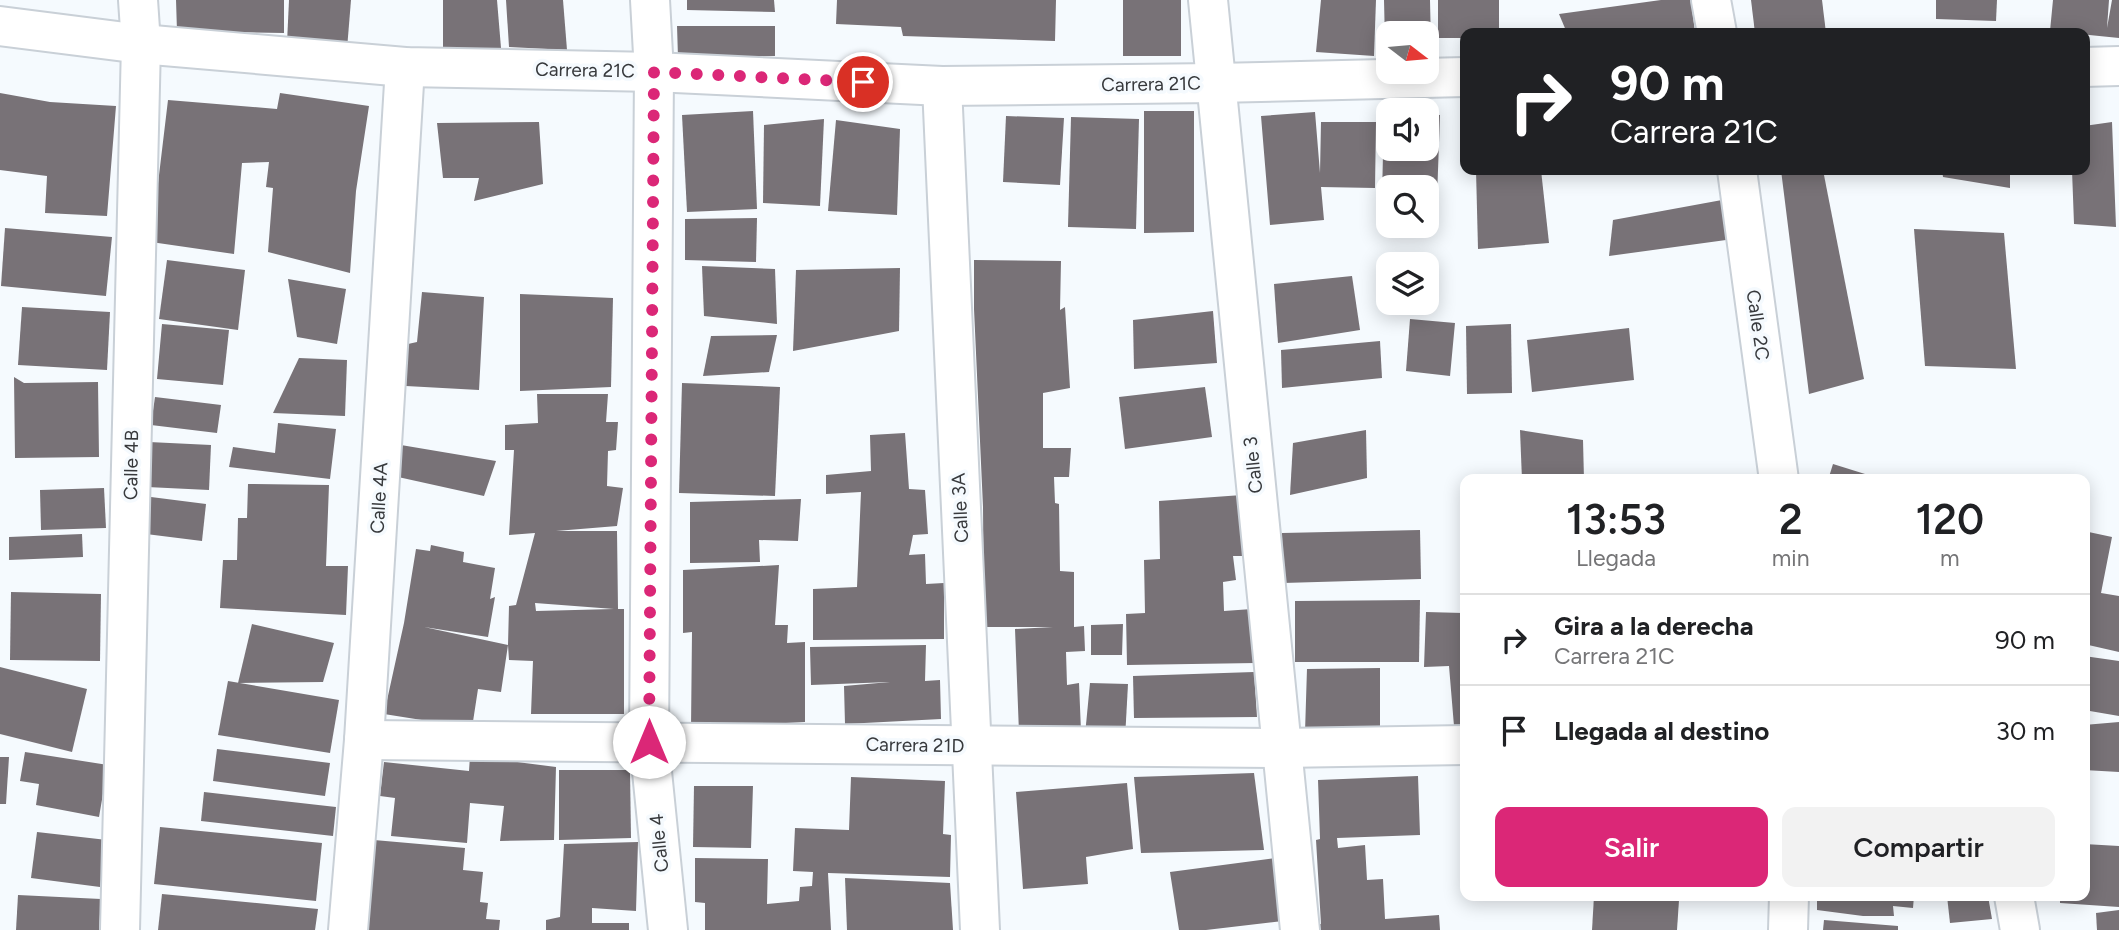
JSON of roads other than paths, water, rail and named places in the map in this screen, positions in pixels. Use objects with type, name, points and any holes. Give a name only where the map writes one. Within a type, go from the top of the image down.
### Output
[{"type":"street","name":"Calle 4B","points":[[120,930],[141,44],[138,0]]},
{"type":"street","name":"Calle 4","points":[[650,0],[654,72],[649,742],[668,930]]},
{"type":"street","name":"Calle 3","points":[[1208,0],[1300,930]]},
{"type":"street","points":[[1711,0],[1716,28]]},
{"type":"street","name":"Carrera 21C","points":[[0,26],[141,44],[405,66],[654,72],[942,86],[1460,77]]},
{"type":"street","name":"Calle 4A","points":[[348,930],[364,740],[405,66]]},
{"type":"street","points":[[2090,67],[2119,66]]},
{"type":"street","name":"Calle 3A","points":[[942,86],[980,930]]},
{"type":"street","name":"Calle 2C","points":[[1738,175],[1778,474]]},
{"type":"street","name":"Carrera 21D","points":[[364,740],[1281,748],[1460,746]]},
{"type":"street","points":[[1788,930],[1789,901]]},
{"type":"street","points":[[2015,901],[2020,930]]}]
